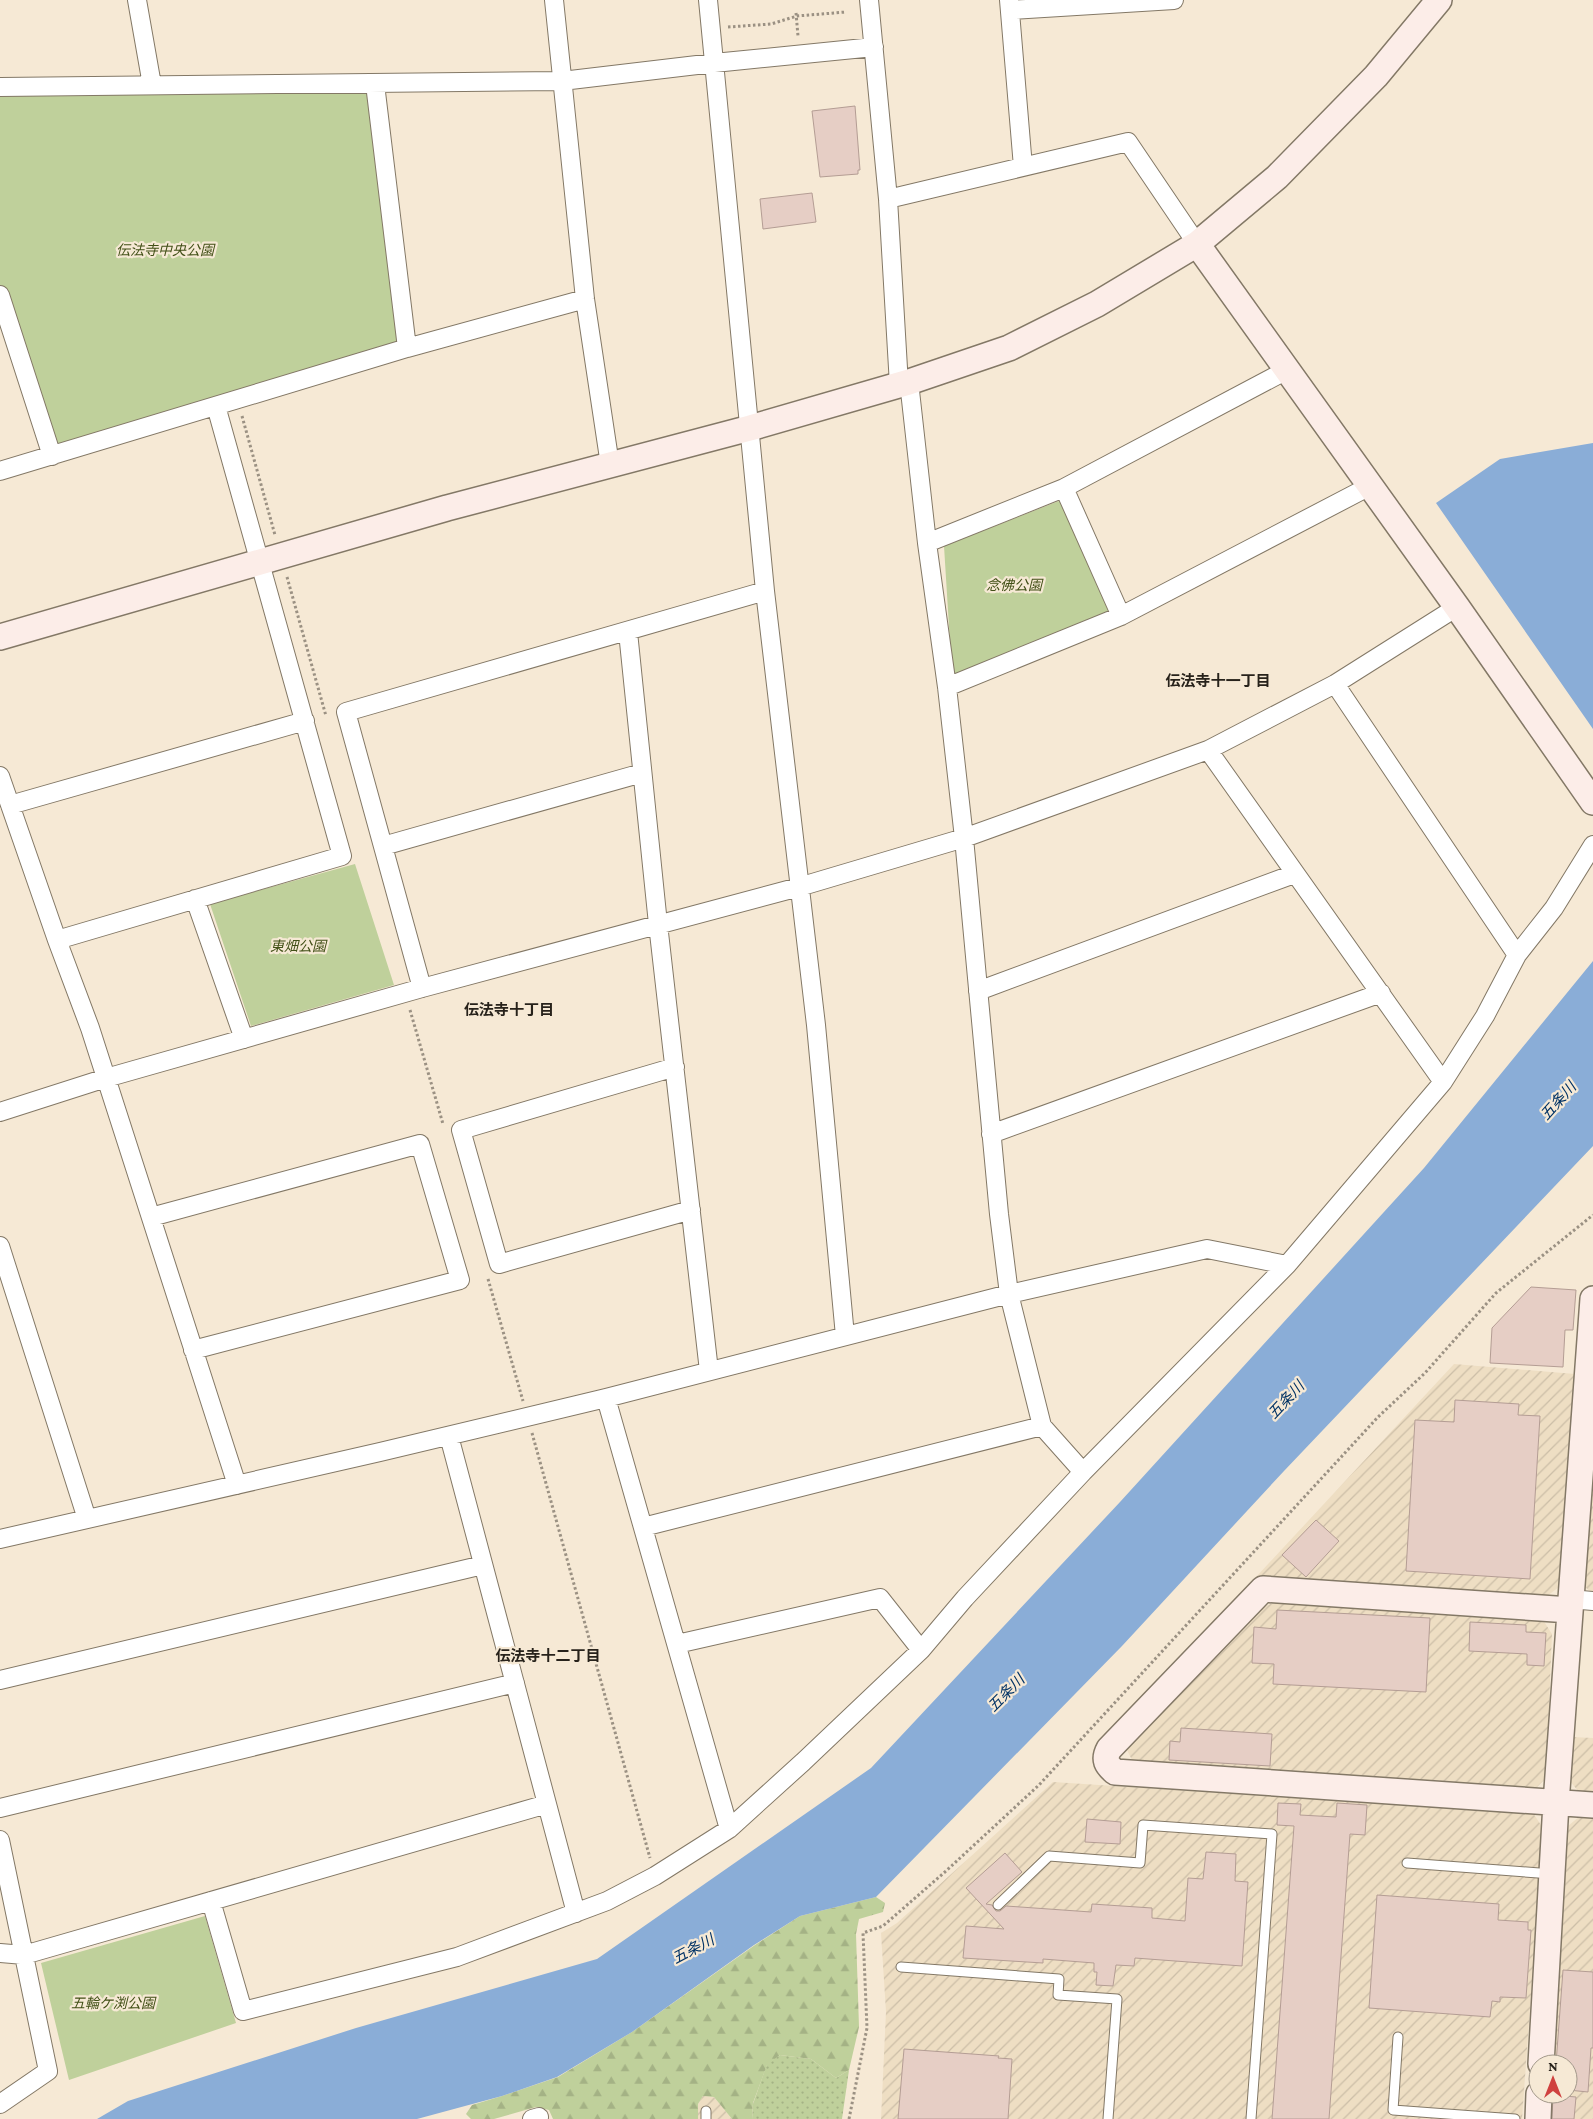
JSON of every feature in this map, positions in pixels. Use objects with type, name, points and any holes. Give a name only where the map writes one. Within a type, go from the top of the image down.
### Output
[{"type":"street","points":[[136,0],[152,84]]},
{"type":"street","points":[[554,0],[585,299],[610,465]]},
{"type":"street","points":[[708,0],[766,591],[816,1025],[846,1336]]},
{"type":"street","points":[[869,0],[904,383],[947,687],[964,838],[999,1214],[1009,1294],[1042,1426],[1083,1472]]},
{"type":"street","points":[[1023,167],[1009,5],[1174,0]]},
{"type":"street","points":[[0,637],[447,508],[750,428],[904,383],[1009,348],[1097,304],[1196,244],[1277,177],[1376,76],[1439,0]]},
{"type":"street","points":[[0,87],[562,81],[874,47]]},
{"type":"street","points":[[375,84],[407,348]]},
{"type":"street","points":[[888,199],[1128,142],[1196,244],[1457,607],[1593,802]]},
{"type":"street","points":[[0,295],[52,456]]},
{"type":"street","points":[[0,471],[407,348],[585,299]]},
{"type":"street","points":[[927,543],[1064,488],[1287,370]]},
{"type":"street","points":[[56,940],[342,856],[216,406]]},
{"type":"street","points":[[947,687],[1121,616],[1370,486]]},
{"type":"street","points":[[1064,488],[1121,616]]},
{"type":"street","points":[[422,988],[346,712],[766,591]]},
{"type":"street","points":[[0,1112],[106,1078],[422,988],[799,887],[964,838],[1208,750],[1335,684],[1457,607]]},
{"type":"street","points":[[628,632],[658,924],[709,1371]]},
{"type":"street","points":[[1335,684],[1517,955]]},
{"type":"street","points":[[10,804],[305,721]]},
{"type":"street","points":[[1208,750],[1443,1082]]},
{"type":"street","points":[[384,846],[642,773]]},
{"type":"street","points":[[0,776],[56,940],[90,1028],[237,1485]]},
{"type":"street","points":[[211,1901],[243,2011],[457,1957],[576,1913],[607,1901],[655,1876],[729,1829],[921,1650],[965,1598],[1083,1472],[1287,1265],[1443,1082],[1485,1016],[1517,955],[1554,908],[1593,845]]},
{"type":"street","points":[[978,991],[1294,874]]},
{"type":"street","points":[[195,899],[244,1039]]},
{"type":"street","points":[[991,1134],[1381,993]]},
{"type":"street","points":[[674,1067],[461,1130],[498,1264],[690,1210]]},
{"type":"street","points":[[151,1217],[420,1144],[460,1280],[194,1350]]},
{"type":"street","points":[[0,1246],[87,1519]]},
{"type":"street","points":[[0,1538],[449,1436],[606,1398],[1009,1294],[1207,1249],[1287,1265]]},
{"type":"street","points":[[1542,2054],[1556,1803],[1578,1603],[1593,1299]]},
{"type":"street","points":[[606,1398],[729,1829]]},
{"type":"street","points":[[643,1527],[1042,1426]]},
{"type":"street","points":[[449,1436],[576,1913]]},
{"type":"street","points":[[0,1680],[483,1565]]},
{"type":"street","points":[[1578,1603],[1263,1589],[1109,1749],[1105,1756],[1107,1765],[1115,1772],[1593,1805]]},
{"type":"street","points":[[677,1644],[880,1598],[921,1650]]},
{"type":"street","points":[[0,1808],[514,1683]]},
{"type":"street","points":[[0,1953],[24,1955],[547,1804]]},
{"type":"street","points":[[0,1840],[48,2071],[0,2104]]},
{"type":"street","points":[[1538,2119],[1539,2104]]},
{"type":"lane","points":[[998,1905],[1050,1856],[1140,1863],[1143,1825],[1272,1834],[1250,2119]]},
{"type":"lane","points":[[1407,1863],[1552,1874]]},
{"type":"lane","points":[[901,1967],[1059,1979],[1058,1995],[1117,1999],[1108,2119]]},
{"type":"lane","points":[[1398,2037],[1393,2110],[1515,2119]]},
{"type":"path","points":[[725,27],[770,24],[797,16],[846,12]]},
{"type":"shaded area","points":[[1454,1364],[1575,1374],[1559,1587],[1547,1596],[1256,1577]]},
{"type":"shaded area","points":[[1593,1464],[1593,1594],[1584,1586]]},
{"type":"shaded area","points":[[1276,1602],[1543,1620],[1552,1634],[1546,1778],[1535,1789],[1133,1762],[1126,1748],[1262,1607]]},
{"type":"shaded area","points":[[1572,1737],[1593,1738],[1593,1793],[1579,1792],[1569,1780]]},
{"type":"shaded area","points":[[1053,1782],[1533,1813],[1543,1828],[1522,2119],[881,2119],[886,2012],[881,1933],[897,1923]]},
{"type":"shaded area","points":[[1580,1816],[1593,1817],[1593,2119],[1548,2119],[1549,2104],[1578,2104],[1578,2054],[1552,2054],[1568,1826]]},
{"type":"shaded area","points":[[703,2096],[714,2097],[732,2119],[698,2119],[698,2104]]},
{"type":"green space","name":"伝法寺中央公園","points":[[375,84],[407,348],[52,456],[0,294],[0,86]]},
{"type":"green space","name":"念佛公園","points":[[1064,499],[1113,613],[952,675],[944,546]]},
{"type":"green space","name":"東畑公園","points":[[355,864],[394,985],[251,1026],[210,904]]},
{"type":"green space","points":[[876,1897],[885,1903],[883,1912],[859,1919],[856,1934],[859,2027],[849,2070],[836,2078],[811,2059],[780,2055],[767,2065],[753,2103],[752,2119],[732,2119],[714,2097],[703,2096],[698,2104],[698,2119],[553,2119],[549,2110],[536,2107],[494,2119],[471,2119],[466,2114],[472,2105],[558,2077],[632,2032],[755,1945],[800,1916]]},
{"type":"green space","name":"五輪ケ渕公園","points":[[205,1916],[236,2023],[69,2080],[41,1963]]},
{"type":"green space","points":[[780,2055],[811,2059],[836,2078],[849,2070],[842,2119],[752,2119],[753,2104],[767,2064]]},
{"type":"water","points":[[1593,443],[1593,729],[1436,503],[1500,459]]},
{"type":"water","name":"五条川","points":[[1593,961],[1593,1146],[1284,1471],[1122,1646],[876,1897],[800,1916],[754,1945],[632,2032],[557,2077],[502,2096],[417,2119],[97,2119],[128,2101],[356,2028],[597,1959],[871,1768],[1120,1502],[1424,1168]]},
{"type":"building","points":[[855,106],[860,170],[858,170],[858,174],[820,177],[812,111]]},
{"type":"building","points":[[812,193],[816,222],[763,229],[760,199]]},
{"type":"building","points":[[1531,1287],[1576,1290],[1573,1330],[1565,1330],[1563,1367],[1490,1363],[1492,1328]]},
{"type":"building","points":[[1455,1400],[1519,1404],[1518,1415],[1540,1416],[1530,1579],[1406,1571],[1415,1420],[1454,1422]]},
{"type":"building","points":[[1316,1520],[1339,1541],[1306,1577],[1282,1555]]},
{"type":"building","points":[[1277,1610],[1430,1618],[1426,1692],[1273,1684],[1274,1664],[1252,1663],[1254,1627],[1276,1629]]},
{"type":"building","points":[[1470,1622],[1526,1625],[1526,1632],[1546,1633],[1544,1666],[1527,1665],[1527,1654],[1469,1651]]},
{"type":"building","points":[[1181,1728],[1272,1734],[1270,1766],[1169,1760],[1170,1741],[1180,1742]]},
{"type":"building","points":[[1278,1803],[1301,1804],[1300,1815],[1336,1817],[1337,1803],[1367,1805],[1365,1835],[1350,1834],[1329,2119],[1272,2119],[1294,1826],[1277,1825]]},
{"type":"building","points":[[1087,1819],[1121,1822],[1120,1844],[1085,1842]]},
{"type":"building","points":[[1206,1852],[1236,1854],[1235,1881],[1248,1882],[1242,1966],[1135,1958],[1134,1966],[1116,1965],[1113,1986],[1096,1985],[1097,1972],[1094,1972],[1094,1963],[1043,1959],[1043,1963],[963,1958],[966,1926],[1004,1929],[966,1888],[1005,1853],[1022,1872],[986,1904],[992,1905],[996,1911],[1000,1911],[1006,1906],[1091,1912],[1092,1904],[1152,1908],[1152,1918],[1185,1921],[1188,1878],[1203,1879]]},
{"type":"building","points":[[1377,1895],[1499,1904],[1498,1920],[1528,1922],[1528,1930],[1531,1930],[1526,1998],[1500,1997],[1500,2002],[1492,2001],[1490,2017],[1369,2008]]},
{"type":"building","points":[[1563,1970],[1593,1972],[1593,2048],[1591,2048],[1588,2092],[1578,2091],[1578,2054],[1557,2054]]},
{"type":"building","points":[[904,2049],[999,2056],[998,2058],[1012,2059],[1008,2119],[898,2119]]},
{"type":"building","points":[[1553,2104],[1575,2104],[1574,2119],[1552,2119]]},
{"type":"district","name":"伝法寺十一丁目","points":[[1218,681]]},
{"type":"district","name":"伝法寺十丁目","points":[[509,1010]]},
{"type":"district","name":"伝法寺十二丁目","points":[[548,1656]]}]
